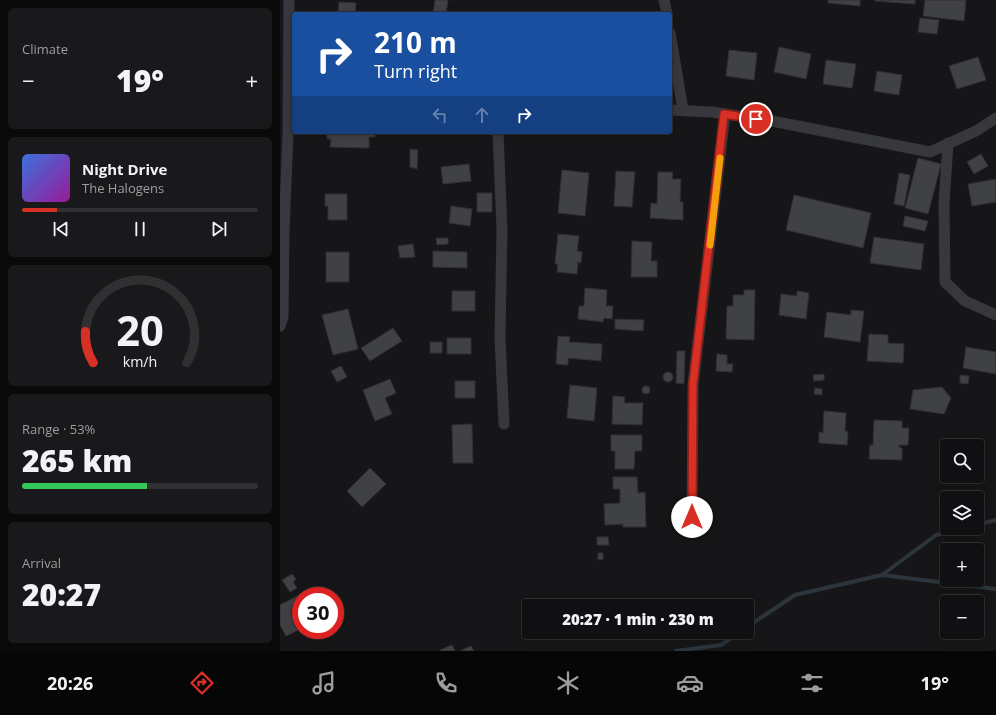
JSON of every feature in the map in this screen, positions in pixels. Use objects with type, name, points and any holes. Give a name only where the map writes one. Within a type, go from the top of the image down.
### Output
[{"type":"street","points":[[280,326],[283,317],[284,233],[288,133],[289,0]]},
{"type":"street","points":[[664,0],[667,12]]},
{"type":"street","points":[[672,44],[683,110]]},
{"type":"street","points":[[672,110],[724,114],[779,122],[930,152],[976,131],[996,118]]},
{"type":"street","points":[[692,517],[693,384],[724,114]]},
{"type":"street","points":[[498,134],[502,230],[500,338],[504,424]]},
{"type":"street","points":[[948,144],[944,204],[945,282],[965,301],[996,315]]},
{"type":"building","points":[[435,0],[448,0],[446,12],[433,12]]},
{"type":"building","points":[[828,0],[860,0],[860,6],[828,3]]},
{"type":"building","points":[[915,0],[915,4],[875,1]]},
{"type":"building","points":[[925,0],[966,0],[964,21],[923,16]]},
{"type":"building","points":[[339,2],[356,3],[355,12],[338,12]]},
{"type":"building","points":[[920,18],[939,20],[937,34],[918,32]]},
{"type":"building","points":[[779,47],[811,54],[806,79],[774,72]]},
{"type":"building","points":[[729,50],[757,53],[754,80],[726,76]]},
{"type":"building","points":[[978,57],[986,80],[957,89],[949,66]]},
{"type":"building","points":[[826,60],[856,64],[852,88],[823,84]]},
{"type":"building","points":[[877,71],[902,75],[899,95],[874,91]]},
{"type":"building","points":[[327,134],[375,134],[375,137],[369,137],[369,148],[330,147],[331,139],[327,139]]},
{"type":"building","points":[[410,149],[418,150],[417,169],[410,167]]},
{"type":"building","points":[[981,154],[988,166],[974,174],[967,162]]},
{"type":"building","points":[[918,158],[941,164],[928,214],[905,208]]},
{"type":"building","points":[[469,164],[471,181],[443,184],[441,167]]},
{"type":"building","points":[[562,170],[589,173],[585,216],[558,213]]},
{"type":"building","points":[[616,171],[635,172],[632,207],[614,206]]},
{"type":"building","points":[[658,172],[673,172],[672,179],[681,179],[680,202],[683,202],[683,220],[650,218],[651,203],[657,204]]},
{"type":"building","points":[[899,173],[910,175],[904,206],[894,204]]},
{"type":"building","points":[[996,179],[996,202],[972,206],[968,184]]},
{"type":"building","points":[[477,193],[492,193],[492,212],[477,212]]},
{"type":"building","points":[[325,194],[347,194],[347,220],[328,220],[328,206],[325,206]]},
{"type":"building","points":[[794,195],[871,213],[863,248],[786,230]]},
{"type":"building","points":[[451,206],[472,209],[470,226],[449,223]]},
{"type":"building","points":[[905,216],[928,221],[925,231],[903,226]]},
{"type":"building","points":[[558,234],[579,236],[577,251],[582,252],[581,263],[578,262],[577,274],[557,272],[558,264],[555,264]]},
{"type":"building","points":[[874,237],[924,244],[921,270],[870,263]]},
{"type":"building","points":[[436,238],[448,238],[448,244],[437,245]]},
{"type":"building","points":[[632,241],[652,242],[651,261],[657,261],[657,277],[631,277]]},
{"type":"building","points":[[413,244],[415,257],[400,258],[398,246]]},
{"type":"building","points":[[433,251],[467,252],[467,268],[433,267]]},
{"type":"building","points":[[326,252],[349,252],[349,282],[326,282]]},
{"type":"building","points":[[585,288],[607,290],[606,306],[613,306],[612,319],[604,318],[603,322],[578,319],[579,306],[584,306]]},
{"type":"building","points":[[744,290],[755,290],[754,340],[726,339],[727,306],[733,306],[733,295],[744,295]]},
{"type":"building","points":[[452,291],[475,291],[475,311],[452,311]]},
{"type":"building","points":[[797,291],[809,293],[806,319],[779,315],[781,294],[797,296]]},
{"type":"building","points":[[348,309],[358,349],[333,355],[322,315]]},
{"type":"building","points":[[851,310],[864,311],[860,342],[824,337],[827,312],[851,315]]},
{"type":"building","points":[[615,319],[644,320],[643,331],[615,329]]},
{"type":"building","points":[[393,328],[402,341],[370,361],[361,348]]},
{"type":"building","points":[[869,334],[888,335],[888,343],[904,344],[903,363],[867,361]]},
{"type":"building","points":[[558,336],[570,337],[569,342],[602,344],[601,361],[568,358],[568,365],[556,364]]},
{"type":"building","points":[[447,338],[471,338],[471,354],[447,354]]},
{"type":"building","points":[[430,342],[442,342],[442,353],[430,353]]},
{"type":"building","points":[[966,347],[996,352],[996,374],[963,368]]},
{"type":"building","points":[[677,351],[685,351],[684,384],[676,383]]},
{"type":"building","points":[[717,354],[727,355],[727,364],[733,364],[732,372],[716,371]]},
{"type":"building","points":[[341,366],[347,377],[337,382],[331,371]]},
{"type":"building","points":[[666,372],[670,372],[672,373],[672,381],[666,382],[663,379],[663,375]]},
{"type":"building","points":[[824,374],[824,380],[814,381],[813,375]]},
{"type":"building","points":[[960,375],[969,376],[968,384],[960,383]]},
{"type":"building","points":[[390,379],[396,393],[385,398],[392,414],[375,421],[363,390]]},
{"type":"building","points":[[455,381],[475,381],[475,398],[455,398]]},
{"type":"building","points":[[570,385],[597,388],[594,421],[567,418]]},
{"type":"building","points":[[644,386],[648,386],[650,390],[648,394],[644,394],[642,392],[642,388]]},
{"type":"building","points":[[942,387],[951,398],[944,414],[910,409],[913,390]]},
{"type":"building","points":[[815,388],[822,389],[822,395],[814,394]]},
{"type":"building","points":[[613,396],[625,397],[624,403],[643,403],[642,425],[612,424]]},
{"type":"building","points":[[824,411],[846,413],[845,431],[848,432],[847,445],[819,443],[819,432],[823,433]]},
{"type":"building","points":[[874,420],[902,421],[902,428],[909,428],[908,445],[899,445],[899,447],[902,448],[902,460],[869,459],[870,445],[873,445]]},
{"type":"building","points":[[472,424],[473,463],[453,463],[452,425]]},
{"type":"building","points":[[611,435],[642,435],[642,451],[635,451],[634,469],[615,469],[615,451],[611,451]]},
{"type":"building","points":[[370,468],[386,484],[362,507],[347,491]]},
{"type":"building","points":[[613,477],[637,477],[638,493],[645,492],[646,527],[623,527],[623,524],[605,525],[604,504],[620,503],[620,489],[613,489]]},
{"type":"building","points":[[597,537],[608,537],[609,545],[597,545]]},
{"type":"building","points":[[598,553],[603,553],[603,559],[598,560]]},
{"type":"building","points":[[292,574],[296,579],[293,582],[296,587],[292,587],[292,591],[290,592],[282,580]]},
{"type":"building","points":[[292,599],[292,633],[286,636],[280,625],[280,605]]},
{"type":"building","points":[[452,645],[455,651],[440,651],[440,650]]},
{"type":"building","points":[[471,646],[474,651],[460,651]]},
{"type":"waterway","points":[[984,523],[996,520]]},
{"type":"waterway","points":[[754,622],[795,595],[882,575],[936,535],[940,534]]},
{"type":"waterway","points":[[882,575],[996,589]]},
{"type":"waterway","points":[[676,651],[721,645],[730,639]]},
{"type":"slow traffic","points":[[710,245],[720,158]]},
{"type":"route","points":[[692,517],[693,384],[724,114],[756,119]]}]
